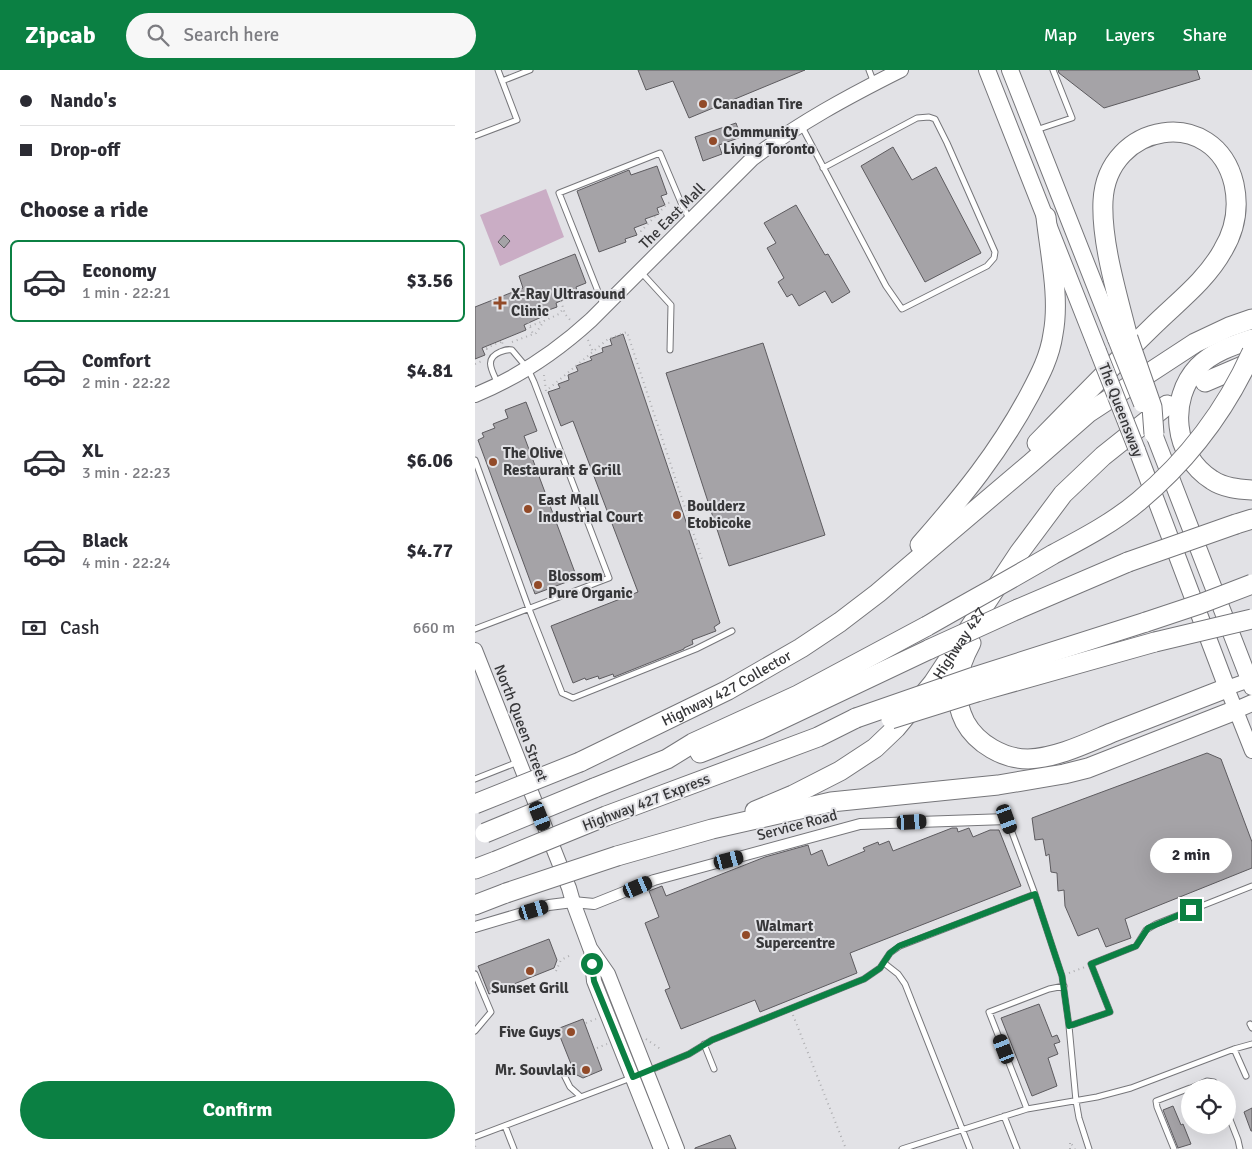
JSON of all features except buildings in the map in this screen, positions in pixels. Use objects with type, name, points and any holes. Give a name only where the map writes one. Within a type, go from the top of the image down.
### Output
[{"type":"highway","points":[[952,530],[1085,393],[1193,288],[1207,273],[1223,250],[1233,228],[1236,213],[1232,176],[1223,157],[1210,145],[1198,138],[1174,132],[1148,136],[1140,139],[1125,150],[1109,174],[1103,200],[1107,247],[1122,338],[1152,407],[1154,434]]},
{"type":"highway","points":[[878,593],[984,470],[1019,414],[1042,370],[1053,335],[1055,321],[1053,280],[1045,217]]},
{"type":"highway","points":[[952,530],[1087,413],[1195,343],[1229,327],[1252,319]]},
{"type":"highway","points":[[1252,339],[1218,352],[1200,366],[1191,376],[1185,388],[1178,412],[1183,444],[1198,469],[1219,484],[1240,490],[1252,490]]},
{"type":"highway","points":[[667,759],[693,743],[798,695],[927,626],[1121,515],[1139,501],[1190,452],[1229,398],[1252,352]]},
{"type":"highway","points":[[1205,382],[1252,362]]},
{"type":"highway","name":"Highway 427","points":[[712,829],[793,795],[841,771],[875,748],[896,728],[933,683],[1019,553],[1063,494],[1083,474],[1167,405]]},
{"type":"highway","points":[[667,759],[697,754],[759,730],[1018,609],[1128,562],[1244,522]]},
{"type":"highway","name":"Highway 427 Collector","points":[[475,804],[580,762],[728,690],[825,632],[878,593],[952,530]]},
{"type":"highway","points":[[1019,553],[961,661],[958,675],[957,686],[961,712],[967,725],[975,735],[992,749],[1001,753],[1030,759],[1052,755],[1072,749],[1227,688]]},
{"type":"highway","points":[[976,684],[1252,584]]},
{"type":"highway","points":[[976,684],[1252,619]]},
{"type":"highway","name":"Highway 427 Express","points":[[475,869],[606,816],[818,737],[976,684]]},
{"type":"highway","points":[[475,905],[617,856],[712,829],[831,802],[989,786],[1064,774],[1088,768],[1244,706]]},
{"type":"highway","name":"Highway 427 Express","points":[[480,835],[667,759]]},
{"type":"main road","name":"The East Mall","points":[[475,395],[499,385],[584,336],[604,307],[752,159],[801,125],[874,83],[901,70]]},
{"type":"main road","name":"The Queensway","points":[[987,70],[1137,450],[1227,688],[1244,706],[1252,751]]},
{"type":"main road","name":"The Queensway","points":[[1010,70],[1033,131],[1122,338]]},
{"type":"main road","name":"The Queensway","points":[[1154,434],[1251,682]]},
{"type":"main road","name":"North Queen Street","points":[[475,650],[569,888],[590,948],[594,981],[661,1149]]},
{"type":"main road","points":[[1227,688],[1251,682]]},
{"type":"main road","name":"North Queen Street","points":[[590,948],[608,974],[677,1149]]},
{"type":"street","name":"Service Road","points":[[475,927],[549,905],[573,902],[594,904],[654,880],[860,824],[1007,819]]},
{"type":"lane","points":[[475,136],[517,120],[498,70]]},
{"type":"lane","points":[[502,81],[530,70]]},
{"type":"lane","points":[[869,70],[874,83]]},
{"type":"lane","points":[[1033,131],[1071,118],[1053,70]]},
{"type":"lane","points":[[801,125],[823,168],[886,286],[902,309],[987,266],[995,258],[995,252],[935,119],[929,117],[917,118],[823,168]]},
{"type":"lane","points":[[604,307],[559,193],[660,153],[691,220]]},
{"type":"lane","points":[[640,271],[671,305],[670,350]]},
{"type":"lane","points":[[475,628],[609,578],[528,369],[512,350],[507,349],[494,354],[490,364],[499,385]]},
{"type":"lane","points":[[475,460],[529,609],[562,693],[573,698],[697,649],[732,631]]},
{"type":"lane","points":[[475,780],[519,762]]},
{"type":"lane","points":[[1007,819],[1035,894],[1062,976],[1076,1101],[1079,1118],[1089,1149]]},
{"type":"lane","points":[[1069,1026],[1110,1012],[1091,964],[1136,946],[1146,930],[1156,924],[1252,886]]},
{"type":"lane","points":[[475,1137],[647,1072],[689,1054],[712,1040],[864,979],[880,968],[890,953],[899,946],[1035,894]]},
{"type":"lane","points":[[884,963],[898,974],[905,984],[970,1149]]},
{"type":"lane","points":[[475,974],[491,1012],[475,1030]]},
{"type":"lane","points":[[1027,1110],[989,1012],[1049,989],[1064,986]]},
{"type":"lane","points":[[704,1044],[714,1069]]},
{"type":"lane","points":[[902,1149],[1004,1116],[1131,1088],[1234,1048],[1252,1044]]},
{"type":"lane","points":[[1234,1048],[1246,1076]]},
{"type":"lane","points":[[565,1077],[570,1087],[581,1096]]},
{"type":"lane","points":[[1173,1149],[1156,1101],[1181,1092]]},
{"type":"lane","points":[[1004,1116],[1017,1149]]},
{"type":"lane","points":[[505,1126],[514,1149]]},
{"type":"lane","points":[[1236,1134],[1240,1149]]},
{"type":"lane","points":[[1238,1140],[1245,1149]]},
{"type":"path","points":[[645,241],[641,231],[668,203],[680,199]]},
{"type":"path","points":[[515,290],[533,334]]},
{"type":"path","points":[[561,301],[565,314],[584,336],[593,352]]},
{"type":"path","points":[[530,326],[559,314],[563,309]]},
{"type":"path","points":[[501,347],[536,333],[544,321]]},
{"type":"path","points":[[544,375],[546,391],[608,339],[627,332],[702,559]]},
{"type":"path","points":[[503,341],[503,343],[489,349],[503,341]]},
{"type":"path","points":[[485,344],[490,353]]},
{"type":"path","points":[[475,364],[485,360]]},
{"type":"path","points":[[555,971],[561,960],[569,956]]},
{"type":"path","points":[[1062,976],[1091,964]]},
{"type":"path","points":[[790,1009],[846,1149]]},
{"type":"path","points":[[586,1023],[596,1019]]},
{"type":"path","points":[[642,1036],[662,1050]]},
{"type":"path","points":[[597,1048],[607,1044]]},
{"type":"path","points":[[1070,1149],[1070,1142],[1075,1149]]},
{"type":"shaded area","points":[[546,189],[564,237],[500,266],[480,215]]},
{"type":"place","name":"Canadian Tire","points":[[703,104]]},
{"type":"place","name":"Community Living Toronto","points":[[713,141]]},
{"type":"place","name":"X-Ray Ultrasound Clinic","points":[[500,303]]},
{"type":"place","name":"The Olive Restaurant & Grill","points":[[493,462]]},
{"type":"place","name":"East Mall Industrial Court","points":[[528,509]]},
{"type":"place","name":"Boulderz Etobicoke","points":[[677,515]]},
{"type":"place","name":"Blossom Pure Organic","points":[[538,585]]},
{"type":"place","name":"Walmart Supercentre","points":[[746,935]]},
{"type":"place","name":"Sunset Grill","points":[[530,971]]},
{"type":"place","name":"Five Guys","points":[[571,1032]]},
{"type":"place","name":"Mr. Souvlaki","points":[[586,1070]]},
{"type":"route","points":[[592,964],[594,981],[633,1077],[689,1054],[712,1040],[854,984],[880,968],[887,956],[899,946],[1035,894],[1062,976],[1069,1026],[1110,1012],[1091,964],[1136,946],[1148,928],[1191,910]]}]
